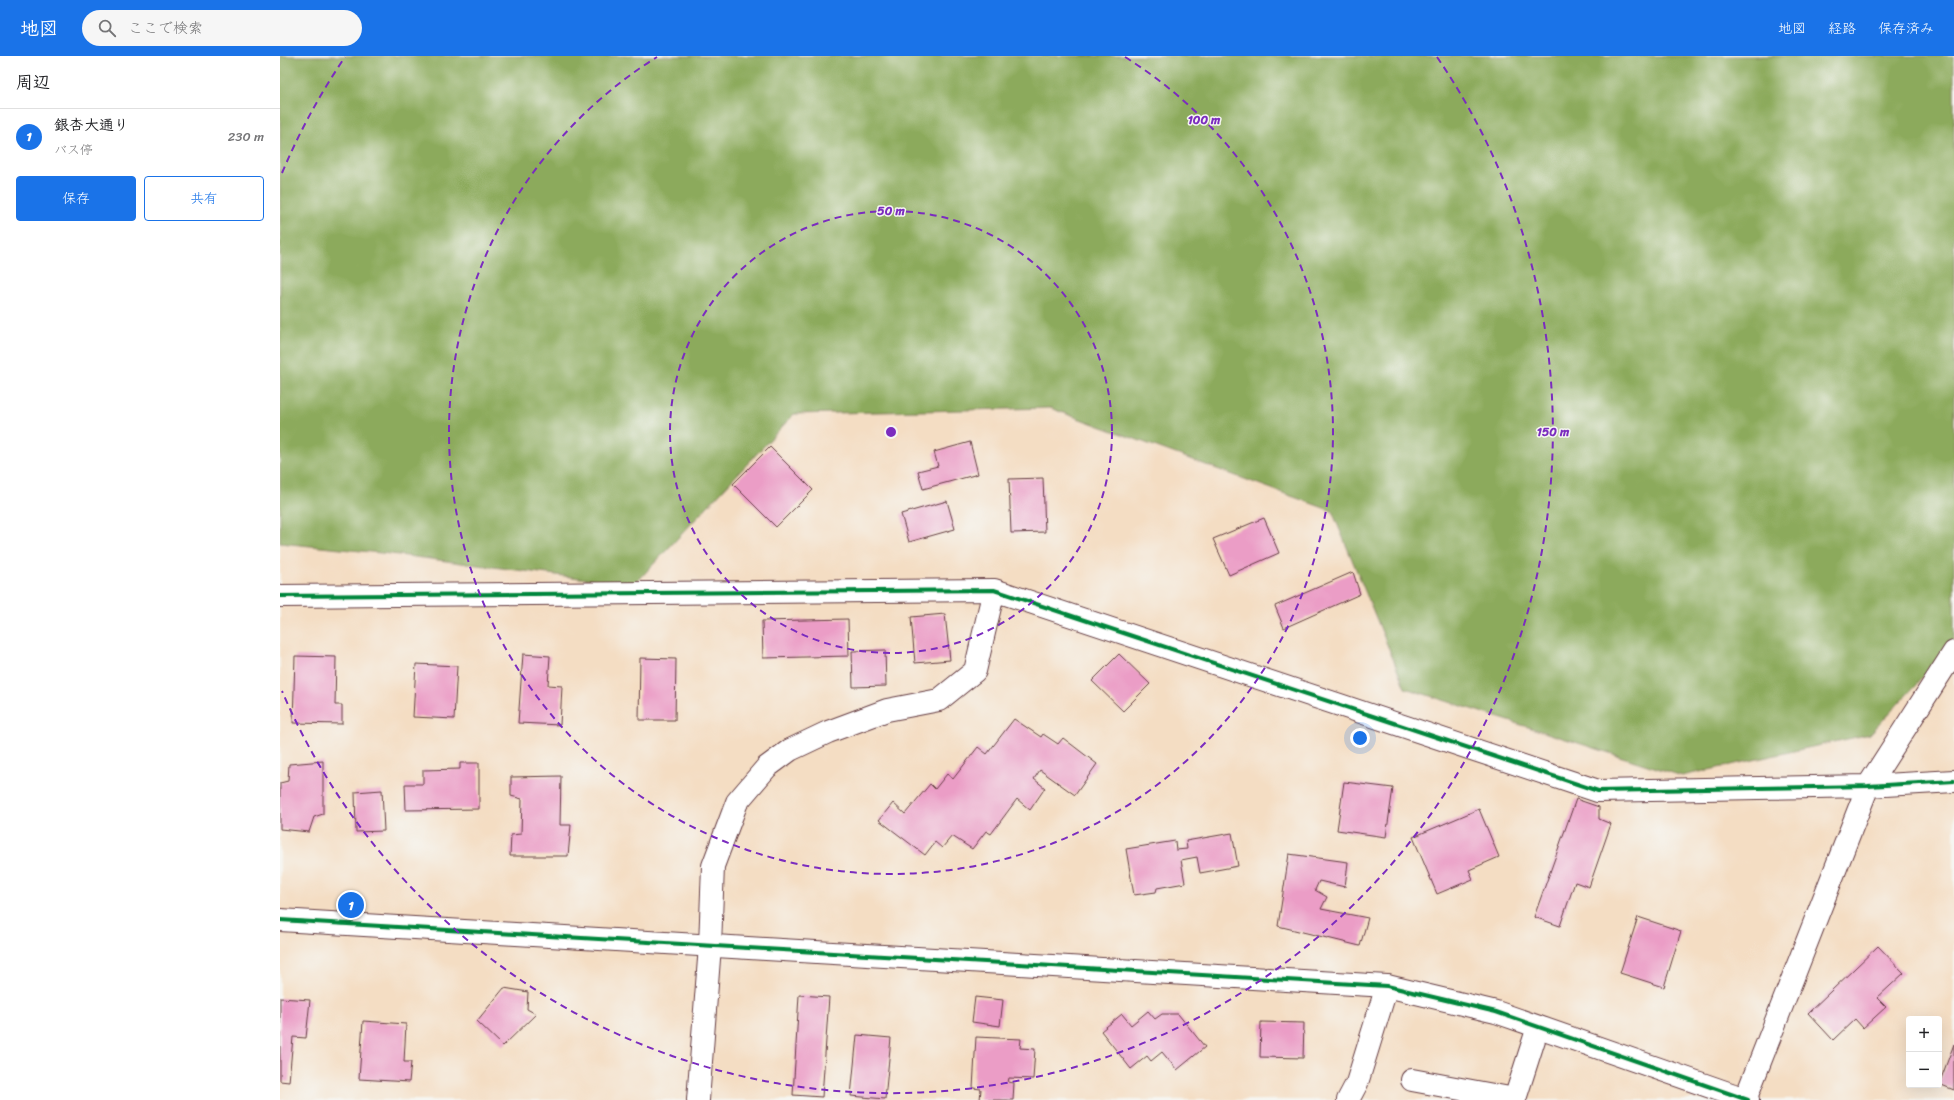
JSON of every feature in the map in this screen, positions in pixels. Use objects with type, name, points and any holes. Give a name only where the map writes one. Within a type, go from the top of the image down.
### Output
[{"type":"street","points":[[280,596],[994,590],[1598,791],[1868,786],[1954,781]]},
{"type":"street","points":[[698,1100],[710,946],[713,866],[737,802],[767,767],[790,750],[828,732],[887,710],[939,700],[975,672],[994,590]]},
{"type":"street","points":[[280,920],[1387,986],[1496,1012],[1746,1100],[1868,786],[1954,652]]},
{"type":"street","points":[[1348,1100],[1357,1083],[1387,986]]},
{"type":"street","points":[[1412,1080],[1516,1099],[1538,1027]]},
{"type":"green space","points":[[280,56],[1954,56],[1954,644],[1870,734],[1682,776],[1405,688],[1332,511],[1050,408],[794,414],[634,585],[391,554],[280,543]]},
{"type":"building","points":[[970,442],[978,474],[923,489],[918,471],[938,466],[934,452]]},
{"type":"building","points":[[770,447],[813,490],[776,527],[733,484]]},
{"type":"building","points":[[1043,478],[1045,532],[1011,533],[1009,479]]},
{"type":"building","points":[[947,501],[955,529],[909,542],[901,514]]},
{"type":"building","points":[[1264,518],[1279,553],[1229,575],[1213,539]]},
{"type":"building","points":[[1353,572],[1360,594],[1284,628],[1275,606]]},
{"type":"building","points":[[945,614],[950,660],[915,663],[911,617]]},
{"type":"building","points":[[848,619],[849,656],[763,658],[762,621]]},
{"type":"building","points":[[885,650],[886,686],[853,687],[852,651]]},
{"type":"building","points":[[523,654],[550,656],[548,685],[562,686],[560,725],[518,723]]},
{"type":"building","points":[[1119,654],[1150,684],[1123,711],[1092,681]]},
{"type":"building","points":[[295,656],[336,657],[335,705],[342,705],[342,724],[293,723]]},
{"type":"building","points":[[640,658],[676,659],[675,720],[639,720]]},
{"type":"building","points":[[416,664],[457,666],[454,719],[413,717]]},
{"type":"building","points":[[1014,719],[1041,737],[1043,734],[1058,744],[1063,738],[1097,764],[1075,795],[1040,770],[1034,779],[1045,788],[1030,810],[1017,799],[991,834],[986,831],[972,849],[952,836],[942,848],[935,842],[925,855],[879,820],[893,803],[905,814],[930,784],[935,789],[947,774],[953,779],[978,747],[987,754]]},
{"type":"building","points":[[323,761],[323,814],[314,817],[309,832],[280,829],[280,783],[288,781],[289,764]]},
{"type":"building","points":[[460,763],[479,763],[479,809],[406,810],[405,784],[423,784],[423,770],[460,769]]},
{"type":"building","points":[[561,776],[560,825],[571,825],[568,856],[510,856],[511,835],[521,834],[522,799],[511,796],[511,777]]},
{"type":"building","points":[[1344,782],[1393,788],[1386,837],[1337,830]]},
{"type":"building","points":[[382,790],[384,831],[356,832],[355,792]]},
{"type":"building","points":[[1576,799],[1599,807],[1599,819],[1611,824],[1589,887],[1575,882],[1560,926],[1534,917]]},
{"type":"building","points":[[1479,809],[1499,857],[1469,870],[1473,879],[1437,894],[1413,837]]},
{"type":"building","points":[[1232,833],[1238,866],[1200,873],[1197,857],[1181,860],[1185,883],[1157,888],[1156,892],[1134,895],[1126,849],[1175,841],[1176,850],[1187,849],[1186,841]]},
{"type":"building","points":[[1289,854],[1348,862],[1345,887],[1319,881],[1315,890],[1327,897],[1321,909],[1368,918],[1360,946],[1278,926]]},
{"type":"building","points":[[1638,917],[1681,931],[1664,987],[1620,973]]},
{"type":"building","points":[[1878,946],[1904,973],[1877,998],[1886,1007],[1863,1028],[1855,1019],[1833,1040],[1808,1013]]},
{"type":"building","points":[[504,988],[528,992],[527,1009],[536,1014],[503,1046],[477,1021]]},
{"type":"building","points":[[799,995],[829,997],[822,1097],[793,1095]]},
{"type":"building","points":[[975,997],[1003,1000],[1000,1026],[972,1022]]},
{"type":"building","points":[[280,998],[310,1000],[306,1038],[293,1037],[289,1082],[280,1081]]},
{"type":"building","points":[[1148,1011],[1155,1019],[1162,1014],[1178,1014],[1205,1047],[1177,1070],[1162,1052],[1151,1061],[1147,1056],[1131,1069],[1101,1031],[1122,1014],[1131,1025]]},
{"type":"building","points":[[363,1021],[406,1024],[404,1062],[411,1062],[409,1082],[359,1079]]},
{"type":"building","points":[[1261,1022],[1304,1023],[1303,1058],[1260,1057]]},
{"type":"building","points":[[857,1035],[891,1038],[885,1099],[851,1096]]},
{"type":"building","points":[[976,1037],[1021,1039],[1020,1048],[1035,1049],[1033,1079],[1009,1078],[1008,1082],[1014,1083],[1013,1100],[980,1100],[981,1089],[973,1088]]},
{"type":"building","points":[[1954,1044],[1954,1090],[1942,1085],[1942,1076]]},
{"type":"cycle path","points":[[280,596],[994,590],[1598,791],[1868,786],[1954,781]]},
{"type":"cycle path","points":[[280,920],[1387,986],[1496,1012],[1748,1100]]},
{"type":"place","name":"銀杏大通り","points":[[351,905]]}]
